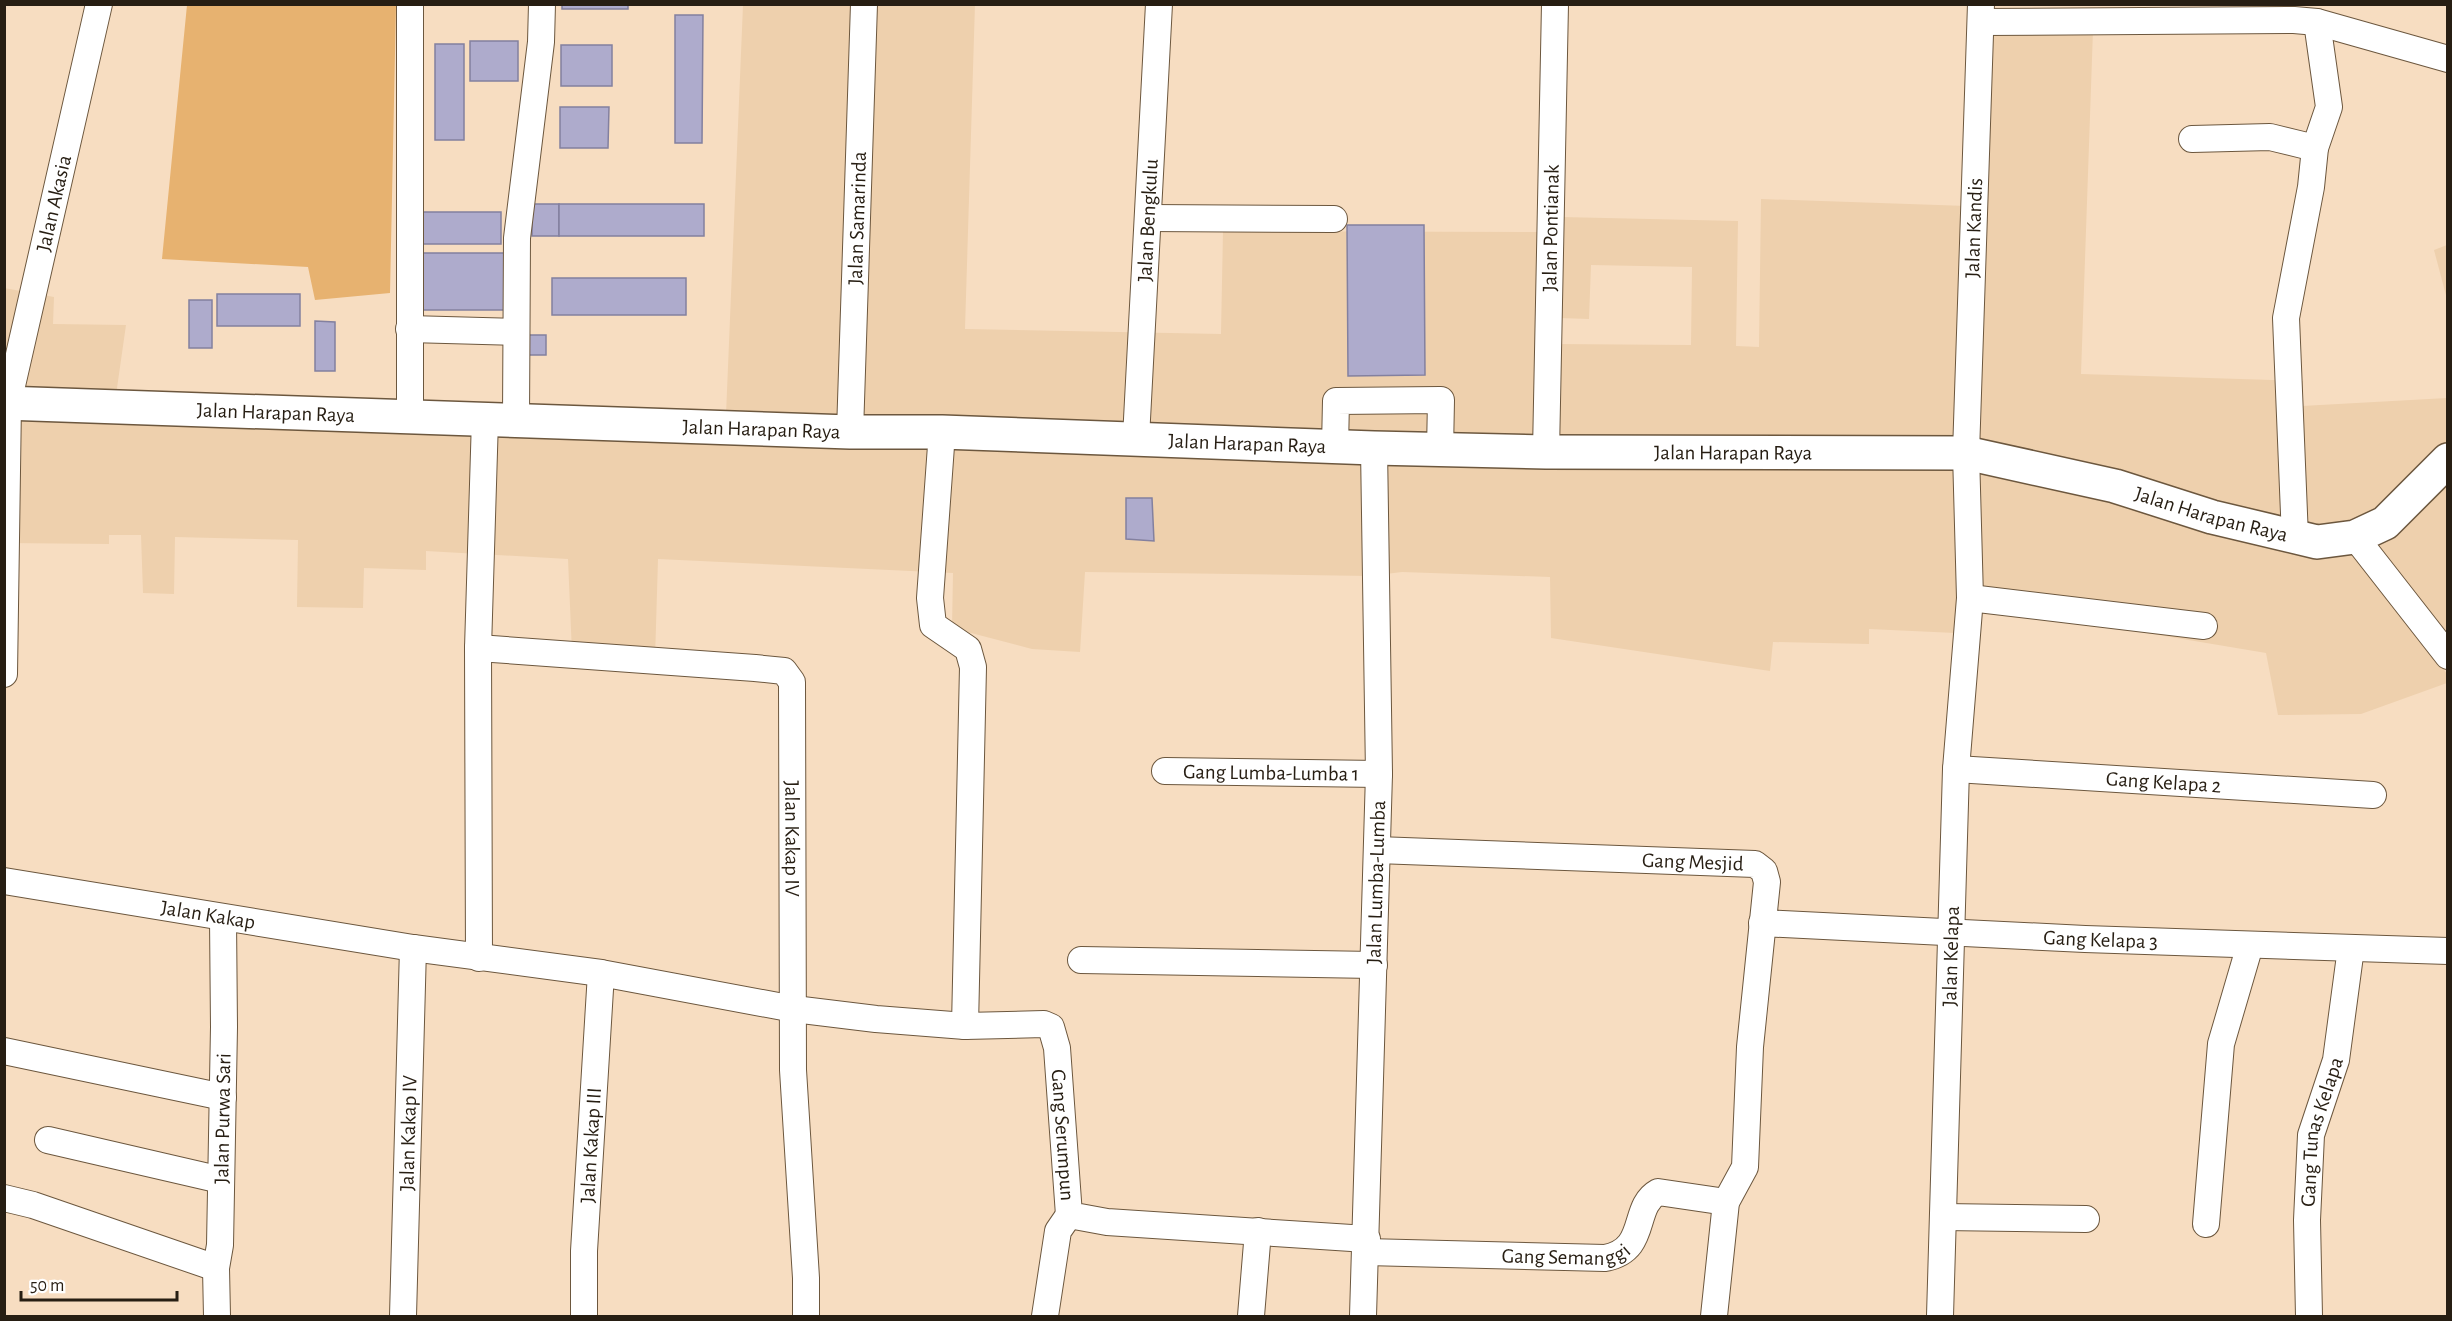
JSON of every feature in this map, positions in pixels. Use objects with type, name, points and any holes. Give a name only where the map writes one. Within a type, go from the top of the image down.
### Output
[{"type":"main road","name":"Jalan Harapan Raya","points":[[6,403],[850,432],[942,432],[1136,438],[1440,450],[1966,453],[2115,486],[2212,517],[2317,542],[2355,537],[2385,523],[2448,460]]},
{"type":"street","name":"Jalan Akasia","points":[[4,674],[6,403],[99,4]]},
{"type":"street","points":[[410,4],[410,418]]},
{"type":"street","points":[[516,419],[517,238],[541,42],[542,4]]},
{"type":"street","name":"Jalan Samarinda","points":[[850,432],[864,4]]},
{"type":"street","name":"Jalan Bengkulu","points":[[1136,438],[1159,4]]},
{"type":"street","name":"Jalan Pontianak","points":[[1546,452],[1555,4]]},
{"type":"street","points":[[1982,13],[2302,16],[2448,59]]},
{"type":"street","name":"Jalan Kandis","points":[[1966,453],[1982,13]]},
{"type":"street","points":[[2295,538],[2286,318],[2311,187],[2315,148],[2329,107],[2302,16]]},
{"type":"street","points":[[2192,139],[2270,137],[2315,148]]},
{"type":"street","points":[[1148,218],[1334,219]]},
{"type":"street","points":[[409,329],[516,332]]},
{"type":"street","points":[[1335,446],[1336,401],[1441,400],[1440,450]]},
{"type":"street","points":[[479,958],[478,648],[484,419]]},
{"type":"street","points":[[942,432],[930,598],[933,625],[968,649],[973,667],[965,1026]]},
{"type":"street","name":"Jalan Lumba-Lumba","points":[[1363,1317],[1367,1245],[1379,774],[1374,448]]},
{"type":"street","name":"Jalan Kelapa","points":[[1940,1317],[1956,769],[1970,598],[1966,453]]},
{"type":"street","points":[[2355,537],[2448,656]]},
{"type":"street","points":[[1970,598],[2204,626]]},
{"type":"street","name":"Jalan Kakap IV","points":[[478,648],[784,671],[792,682],[793,1070],[806,1278],[806,1317]]},
{"type":"street","name":"Gang Kelapa 2","points":[[1956,769],[2373,795]]},
{"type":"street","name":"Gang Lumba-Lumba 1","points":[[1165,771],[1379,774]]},
{"type":"street","name":"Gang Mesjid","points":[[1377,850],[1755,864],[1764,871],[1767,882],[1762,922]]},
{"type":"street","name":"Jalan Kakap","points":[[4,881],[223,919],[479,958],[601,973],[794,1010],[876,1020],[965,1026]]},
{"type":"street","name":"Jalan Purwa Sari","points":[[218,1317],[216,1268],[220,1245],[223,1097],[223,919]]},
{"type":"street","points":[[1714,1317],[1726,1202],[1745,1167],[1750,1047],[1762,922],[1950,932]]},
{"type":"street","name":"Gang Kelapa 3","points":[[1950,932],[2448,951]]},
{"type":"street","points":[[2206,1224],[2221,1044],[2250,945]]},
{"type":"street","name":"Jalan Kakap IV","points":[[404,1317],[413,948]]},
{"type":"street","name":"Gang Tunas Kelapa","points":[[2309,1317],[2307,1220],[2311,1135],[2336,1059],[2351,948]]},
{"type":"street","points":[[1081,960],[1374,965]]},
{"type":"street","name":"Jalan Kakap III","points":[[584,1317],[584,1251],[601,973]]},
{"type":"street","name":"Gang Serumpun","points":[[965,1026],[1044,1024],[1051,1027],[1057,1048],[1069,1215],[1107,1222],[1258,1231],[1367,1245]]},
{"type":"street","points":[[4,1051],[223,1097]]},
{"type":"street","points":[[48,1140],[221,1180]]},
{"type":"street","name":"Gang Semanggi","points":[[1367,1245],[1605,1258],[1621,1255],[1631,1243],[1650,1200],[1658,1192],[1726,1202]]},
{"type":"street","points":[[4,1197],[216,1268]]},
{"type":"street","points":[[1045,1317],[1058,1231],[1069,1215]]},
{"type":"street","points":[[1943,1217],[2086,1219]]},
{"type":"street","points":[[1251,1317],[1258,1231]]},
{"type":"shaded area","points":[[975,4],[965,329],[1221,334],[1223,231],[1556,232],[1554,344],[1691,345],[1692,267],[1591,265],[1589,319],[1559,318],[1561,217],[1738,221],[1736,346],[1759,347],[1761,199],[1967,206],[1974,29],[2093,30],[2081,374],[2303,381],[2302,406],[2447,398],[2447,629],[2427,646],[2447,674],[2447,683],[2361,714],[2278,715],[2266,653],[1979,605],[1977,634],[1869,629],[1869,644],[1773,642],[1770,671],[1551,638],[1550,577],[1402,572],[1370,576],[1085,572],[1080,652],[1032,649],[952,628],[953,573],[658,559],[655,659],[572,653],[568,559],[426,551],[426,570],[364,568],[363,608],[297,607],[298,540],[175,537],[174,594],[143,593],[141,535],[109,535],[109,544],[5,543],[4,288],[54,297],[53,324],[126,325],[116,395],[726,415],[743,5]]},
{"type":"shaded area","points":[[187,5],[396,5],[390,293],[315,300],[308,267],[162,259]]},
{"type":"shaded area","points":[[2448,245],[2447,299],[2434,250]]},
{"type":"building","points":[[562,4],[628,4],[628,9],[562,9]]},
{"type":"building","points":[[675,15],[703,15],[702,143],[675,143]]},
{"type":"building","points":[[470,41],[518,41],[518,81],[470,81]]},
{"type":"building","points":[[435,44],[464,44],[464,140],[435,140]]},
{"type":"building","points":[[561,45],[612,45],[612,86],[561,86]]},
{"type":"building","points":[[560,107],[609,107],[608,148],[560,148]]},
{"type":"building","points":[[532,204],[559,204],[559,236],[532,236]]},
{"type":"building","points":[[559,204],[704,204],[704,236],[559,236]]},
{"type":"building","points":[[419,212],[501,212],[501,244],[419,244]]},
{"type":"building","points":[[1347,225],[1424,225],[1425,375],[1348,376]]},
{"type":"building","points":[[419,253],[506,253],[506,310],[419,310]]},
{"type":"building","points":[[552,278],[686,278],[686,315],[552,315]]},
{"type":"building","points":[[217,294],[300,294],[300,326],[217,326]]},
{"type":"building","points":[[189,300],[212,300],[212,348],[189,348]]},
{"type":"building","points":[[315,321],[335,322],[335,371],[315,371]]},
{"type":"building","points":[[524,335],[546,335],[546,355],[524,355]]},
{"type":"building","points":[[1126,498],[1152,498],[1154,541],[1126,539]]}]
